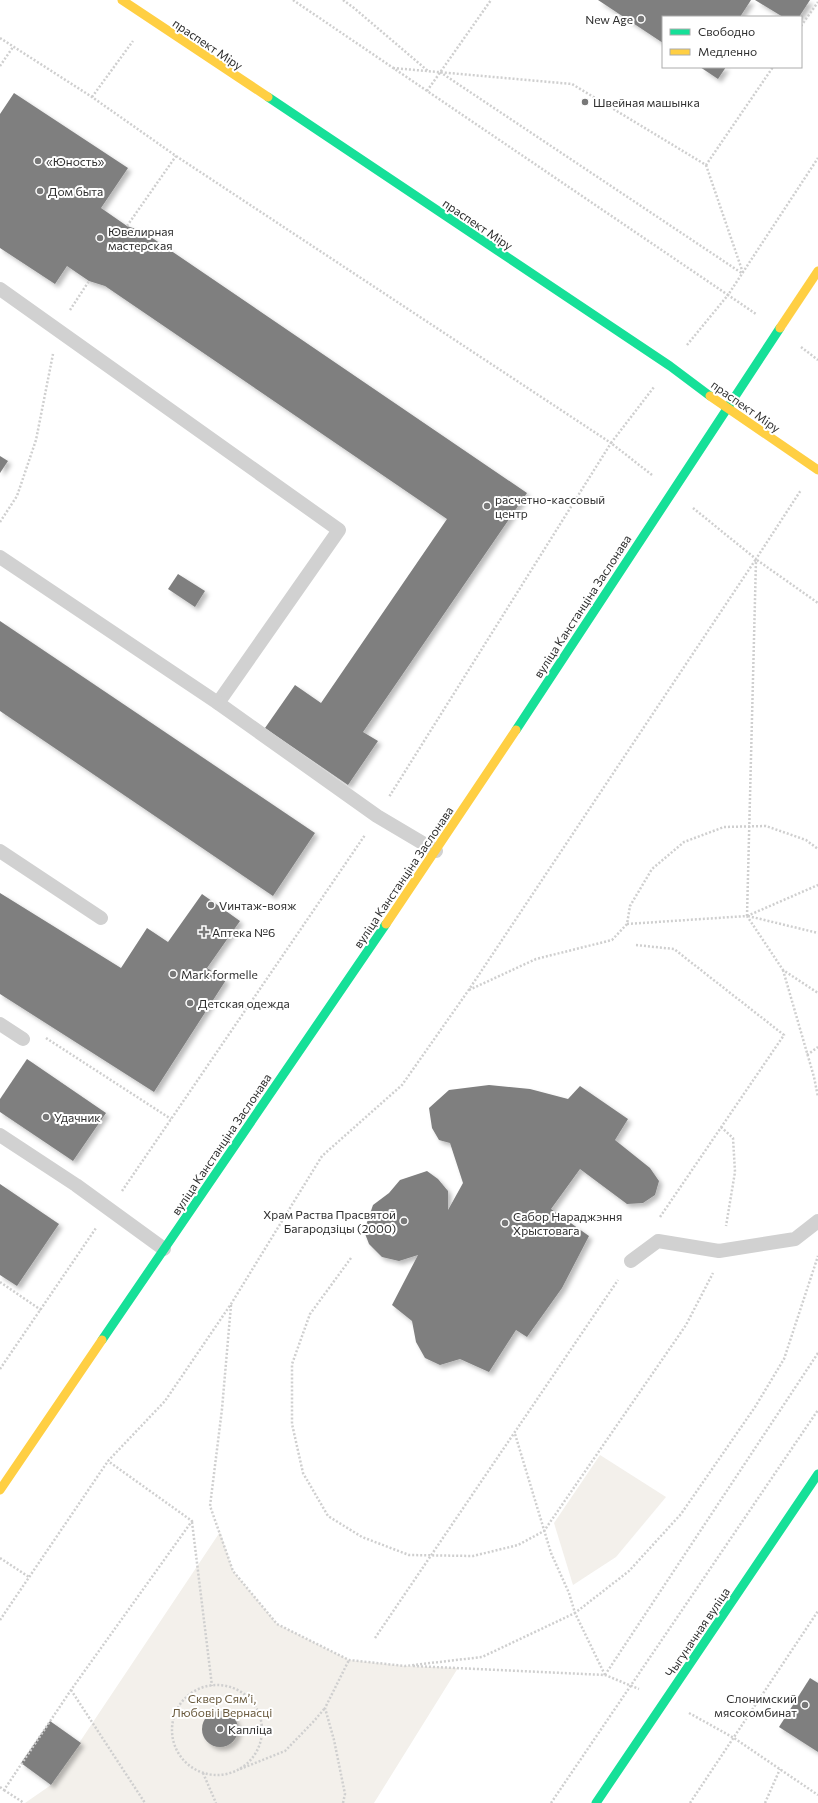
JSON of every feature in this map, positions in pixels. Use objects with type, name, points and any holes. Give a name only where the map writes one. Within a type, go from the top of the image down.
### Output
[{"type":"main road","name":"праспект Міру","points":[[122,0],[670,366],[726,408],[818,470]]},
{"type":"main road","name":"вуліца Канстанціна Заслонава","points":[[2,1482],[164,1249],[436,851],[726,408],[818,271]]},
{"type":"main road","name":"Чыгуначная вуліца","points":[[596,1803],[818,1474]]},
{"type":"lane","points":[[0,289],[340,530],[218,703]]},
{"type":"lane","points":[[0,557],[218,703],[377,816],[436,851]]},
{"type":"lane","points":[[0,851],[101,918]]},
{"type":"lane","points":[[0,1024],[23,1039]]},
{"type":"lane","points":[[0,1135],[76,1185],[164,1249]]},
{"type":"lane","points":[[631,1261],[658,1241],[719,1251],[795,1239],[818,1221]]},
{"type":"path","points":[[293,0],[728,295],[818,158]]},
{"type":"path","points":[[342,0],[354,8],[428,71]]},
{"type":"path","points":[[427,91],[490,0]]},
{"type":"path","points":[[802,25],[818,2]]},
{"type":"path","points":[[92,97],[148,18]]},
{"type":"path","points":[[0,38],[92,97],[176,156],[611,442],[377,816],[0,1370]]},
{"type":"path","points":[[0,66],[12,47]]},
{"type":"path","points":[[393,68],[572,84],[706,165],[743,274]]},
{"type":"path","points":[[706,165],[772,68]]},
{"type":"path","points":[[439,72],[743,274]]},
{"type":"path","points":[[127,226],[176,156]]},
{"type":"path","points":[[0,522],[17,496],[36,440],[57,329],[89,281]]},
{"type":"path","points":[[756,559],[818,603]]},
{"type":"path","points":[[756,559],[747,916],[783,970],[818,1097]]},
{"type":"path","points":[[0,1620],[108,1461],[165,1401],[231,1304],[322,1156],[402,1085],[468,991],[756,559]]},
{"type":"path","points":[[468,991],[536,959],[612,940],[627,924],[630,906],[652,869],[684,842],[724,826],[766,826],[806,840],[818,849]]},
{"type":"path","points":[[747,916],[818,885]]},
{"type":"path","points":[[627,924],[747,916],[818,933]]},
{"type":"path","points":[[636,945],[674,949],[784,1035],[657,1222]]},
{"type":"path","points":[[783,970],[818,993]]},
{"type":"path","points":[[43,1036],[171,1119]]},
{"type":"path","points":[[807,1055],[818,1047]]},
{"type":"path","points":[[351,1258],[310,1314],[292,1364],[292,1424],[303,1473],[328,1516],[362,1537],[409,1554],[431,1556],[473,1556],[518,1545],[544,1531],[686,1325],[715,1269],[728,1219],[735,1172],[733,1138],[722,1127]]},
{"type":"path","points":[[405,1666],[482,1658],[575,1613],[629,1571],[681,1514],[755,1407],[784,1359],[818,1256]]},
{"type":"path","points":[[375,1638],[631,1261]]},
{"type":"path","points":[[0,1282],[41,1310]]},
{"type":"path","points":[[231,1304],[222,1409],[210,1506],[234,1572],[277,1624],[349,1660],[405,1666],[605,1675]]},
{"type":"path","points":[[605,1675],[818,1354]]},
{"type":"path","points":[[551,1803],[818,1410]]},
{"type":"path","points":[[515,1433],[551,1553],[569,1593],[575,1613],[605,1675]]},
{"type":"path","points":[[108,1461],[192,1521],[212,1686]]},
{"type":"path","points":[[4,1790],[71,1690],[192,1521]]},
{"type":"path","points":[[0,1558],[29,1577]]},
{"type":"path","points":[[690,1803],[818,1611]]},
{"type":"path","points":[[233,1772],[246,1764],[255,1753],[261,1739],[261,1724],[257,1710],[247,1697],[235,1689],[221,1686],[212,1686],[193,1692],[182,1701],[175,1714],[172,1728],[174,1743],[179,1756],[189,1766],[203,1773],[218,1775],[233,1772],[284,1751],[325,1708],[349,1660]]},
{"type":"path","points":[[71,1690],[145,1803]]},
{"type":"path","points":[[325,1708],[334,1740],[345,1794],[343,1803]]},
{"type":"path","points":[[734,1738],[818,1795]]},
{"type":"path","points":[[765,1803],[780,1769]]},
{"type":"path","points":[[203,1773],[216,1803]]},
{"type":"path","points":[[0,1787],[24,1803]]},
{"type":"green space","points":[[600,1455],[666,1497],[616,1557],[573,1585],[554,1523]]},
{"type":"green space","name":"Сквер Сямʼі, Любові і Вернасці","points":[[220,1532],[233,1571],[277,1624],[349,1660],[405,1666],[458,1668],[374,1803],[25,1803],[51,1785]]},
{"type":"building","points":[[598,0],[751,0],[741,16],[662,16],[662,42]]},
{"type":"building","points":[[755,0],[810,0],[800,16],[781,16]]},
{"type":"building","points":[[702,68],[725,68],[718,79]]},
{"type":"building","points":[[14,93],[128,168],[101,208],[127,226],[142,231],[527,493],[363,732],[378,741],[348,785],[265,728],[295,685],[321,703],[447,519],[105,286],[89,281],[67,266],[55,284],[0,248],[0,114]]},
{"type":"building","points":[[0,456],[8,461],[0,473]]},
{"type":"building","points":[[178,574],[205,591],[195,607],[168,589]]},
{"type":"building","points":[[0,621],[315,833],[273,896],[0,711]]},
{"type":"building","points":[[0,893],[121,968],[147,928],[168,942],[202,894],[240,921],[207,968],[226,980],[154,1092],[0,994]]},
{"type":"building","points":[[27,1059],[106,1113],[73,1161],[0,1112],[0,1099]]},
{"type":"building","name":"Сабор Нараджэння Хрыстовага","points":[[489,1085],[530,1089],[568,1099],[580,1086],[628,1119],[615,1140],[650,1168],[659,1181],[655,1195],[643,1203],[627,1204],[580,1169],[551,1209],[589,1236],[562,1288],[527,1337],[516,1330],[489,1372],[460,1359],[440,1365],[425,1358],[416,1342],[412,1321],[392,1305],[418,1255],[399,1261],[382,1257],[369,1244],[364,1231],[373,1205],[389,1193],[400,1180],[427,1171],[438,1179],[448,1191],[448,1210],[463,1183],[450,1143],[439,1140],[432,1128],[429,1108],[449,1090]]},
{"type":"building","points":[[0,1184],[59,1224],[17,1286],[0,1275]]},
{"type":"building","name":"Слонимский мясокомбинат","points":[[810,1678],[818,1683],[818,1752],[779,1727]]},
{"type":"building","name":"Капліца","points":[[220,1711],[233,1716],[238,1729],[233,1742],[220,1747],[207,1742],[202,1729],[207,1716]]},
{"type":"building","points":[[50,1721],[81,1743],[51,1785],[21,1763]]},
{"type":"traffic: fast","points":[[268,97],[670,366],[710,396]]},
{"type":"traffic: fast","points":[[516,730],[780,328]]},
{"type":"traffic: fast","points":[[102,1340],[386,924]]},
{"type":"traffic: fast","points":[[596,1803],[818,1474]]},
{"type":"traffic: slow","points":[[122,0],[268,97]]},
{"type":"traffic: slow","points":[[780,328],[818,271]]},
{"type":"traffic: slow","points":[[710,396],[818,470]]},
{"type":"traffic: slow","points":[[386,924],[516,730]]},
{"type":"traffic: slow","points":[[0,1490],[102,1340]]},
{"type":"place","name":"New Age","points":[[641,19]]},
{"type":"place","name":"Швейная машынка","points":[[585,102]]},
{"type":"place","name":"«Юность»","points":[[38,161]]},
{"type":"place","name":"Дом быта","points":[[40,191]]},
{"type":"place","name":"Ювелирная мастерская","points":[[100,238]]},
{"type":"place","name":"расчетно-кассовый центр","points":[[487,506]]},
{"type":"place","name":"Vинтаж-вояж","points":[[211,905]]},
{"type":"place","name":"Аптека №6","points":[[204,932]]},
{"type":"place","name":"Mark formelle","points":[[173,974]]},
{"type":"place","name":"Детская одежда","points":[[190,1003]]},
{"type":"place","name":"Удачник","points":[[46,1117]]},
{"type":"place","name":"Храм Раства Прасвятой Багародзіцы (2000)","points":[[404,1221]]},
{"type":"place","name":"Сабор Нараджэння Хрыстовага","points":[[505,1223]]},
{"type":"place","name":"Слонимский мясокомбинат","points":[[805,1705]]},
{"type":"place","name":"Капліца","points":[[220,1729]]}]
